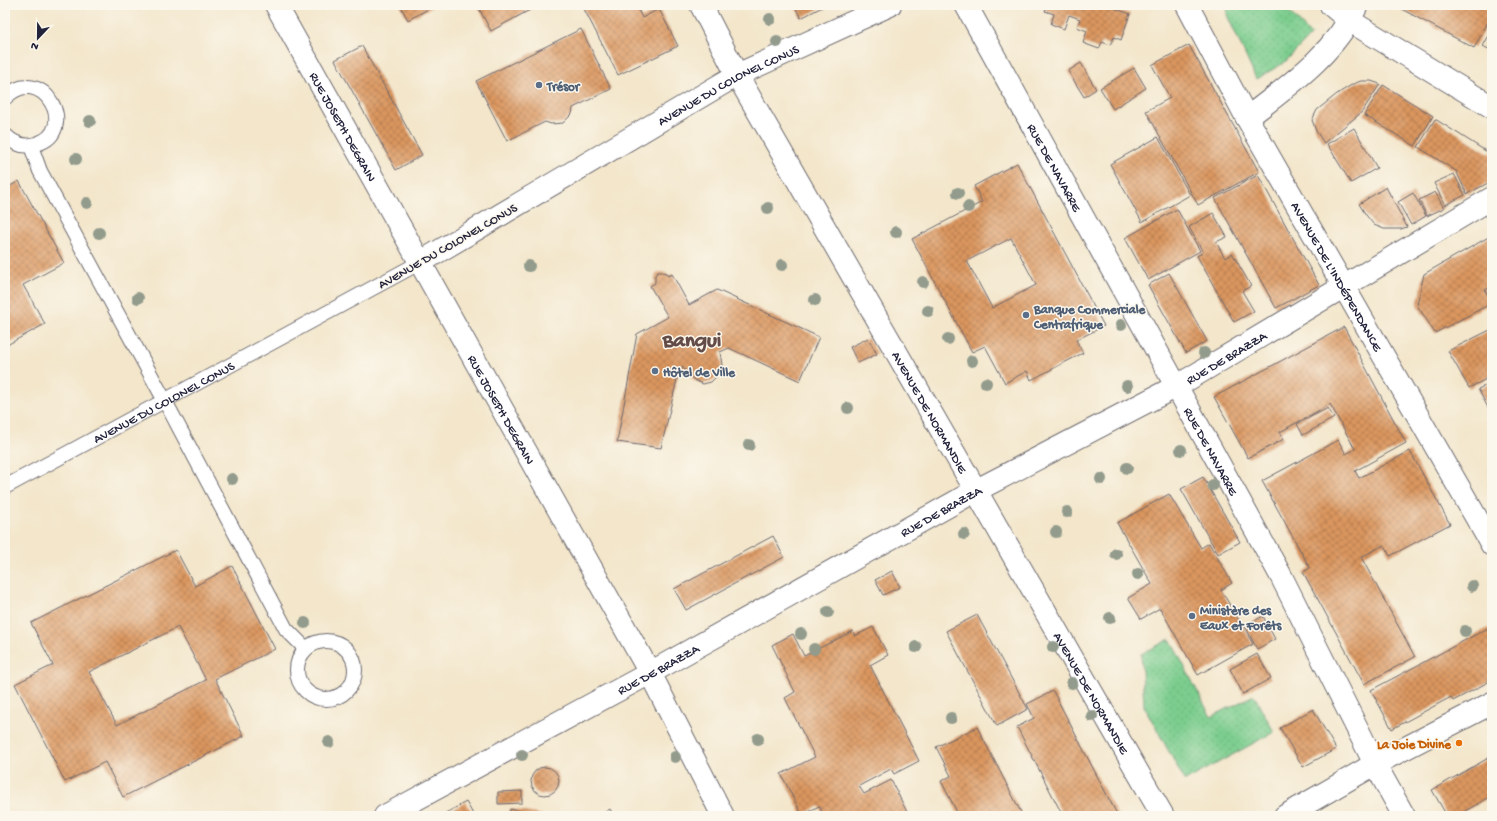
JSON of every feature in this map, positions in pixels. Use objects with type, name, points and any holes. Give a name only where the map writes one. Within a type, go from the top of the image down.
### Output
[{"type":"street","name":"RUE JOSEPH DEGRAIN","points":[[276,5],[419,263],[650,673],[723,816]]},
{"type":"street","name":"AVENUE DE NORMANDIE","points":[[701,5],[737,75],[1163,816]]},
{"type":"street","name":"AVENUE DU COLONEL CONUS","points":[[419,263],[737,75],[890,5]]},
{"type":"street","name":"RUE DE NAVARRE","points":[[966,5],[1281,576],[1375,764],[1404,816]]},
{"type":"street","name":"AVENUE DE L'INDÉPENDANCE","points":[[1187,5],[1247,118],[1492,545]]},
{"type":"street","points":[[1331,5],[1353,13],[1492,107]]},
{"type":"street","points":[[1247,118],[1314,64],[1353,13]]},
{"type":"street","name":"RUE DE BRAZZA","points":[[385,816],[650,673],[975,490],[1177,386],[1492,198]]},
{"type":"street","points":[[1285,816],[1375,764],[1492,703]]},
{"type":"lane","points":[[5,98],[17,90],[24,88],[34,89],[42,92],[50,99],[56,112],[56,122],[54,127],[48,137],[40,143],[31,146],[21,145],[11,141],[5,135]]},
{"type":"lane","points":[[31,146],[40,171],[165,401],[286,629],[306,649]]},
{"type":"lane","name":"AVENUE DU COLONEL CONUS","points":[[5,487],[419,263]]},
{"type":"lane","points":[[327,641],[337,643],[346,649],[352,657],[355,668],[354,678],[351,685],[344,693],[333,699],[323,699],[308,693],[301,685],[297,672],[298,662],[306,649],[315,643],[327,641]]},
{"type":"green space","points":[[1228,5],[1283,5],[1311,35],[1284,63],[1256,79],[1227,15]]},
{"type":"green space","points":[[1170,639],[1211,717],[1254,695],[1274,732],[1185,781],[1144,706],[1141,654]]},
{"type":"building","points":[[400,5],[436,5],[408,20]]},
{"type":"building","points":[[477,5],[539,5],[491,31]]},
{"type":"building","points":[[582,5],[636,5],[642,18],[659,9],[678,46],[618,75]]},
{"type":"building","points":[[794,5],[826,5],[801,18]]},
{"type":"building","points":[[1047,5],[1106,5],[1130,14],[1121,40],[1114,37],[1110,45],[1102,42],[1099,49],[1083,43],[1087,31],[1077,27],[1080,19],[1069,15],[1064,29],[1051,24],[1054,14],[1045,11]]},
{"type":"building","points":[[1394,5],[1492,5],[1492,15],[1474,48]]},
{"type":"building","points":[[581,29],[611,89],[573,108],[572,114],[563,123],[551,124],[545,122],[507,141],[476,81]]},
{"type":"building","points":[[1492,30],[1492,51],[1483,46]]},
{"type":"building","points":[[1189,45],[1259,172],[1198,205],[1146,111],[1170,98],[1152,65]]},
{"type":"building","points":[[362,46],[422,155],[396,170],[335,60]]},
{"type":"building","points":[[1081,63],[1096,89],[1084,97],[1068,71]]},
{"type":"building","points":[[1134,68],[1146,88],[1113,109],[1100,88]]},
{"type":"building","points":[[1361,81],[1371,81],[1380,84],[1362,112],[1324,143],[1316,131],[1312,120],[1317,110],[1337,94]]},
{"type":"building","points":[[1383,85],[1433,116],[1415,146],[1364,115]]},
{"type":"building","points":[[1435,119],[1492,155],[1492,177],[1488,183],[1467,194],[1456,171],[1418,147]]},
{"type":"building","points":[[1354,128],[1377,168],[1351,183],[1327,144]]},
{"type":"building","points":[[1158,137],[1190,195],[1142,222],[1110,164]]},
{"type":"building","points":[[1017,163],[1104,326],[1076,340],[1083,353],[1031,380],[1027,371],[1005,383],[985,346],[972,352],[912,239],[982,202],[974,186]],"holes":[[[1011,238],[1036,285],[992,308],[967,261]]]},
{"type":"building","points":[[1454,174],[1465,195],[1445,205],[1434,183]]},
{"type":"building","points":[[1258,175],[1319,285],[1276,308],[1215,198]]},
{"type":"building","points":[[19,181],[64,263],[23,285],[45,324],[5,346],[5,189]]},
{"type":"building","points":[[1386,187],[1407,227],[1401,229],[1384,229],[1374,225],[1359,204]]},
{"type":"building","points":[[1435,192],[1444,208],[1427,216],[1419,200]]},
{"type":"building","points":[[1413,193],[1426,216],[1411,225],[1398,202]]},
{"type":"building","points":[[1177,209],[1200,251],[1148,280],[1125,238]]},
{"type":"building","points":[[1213,213],[1227,237],[1216,242],[1225,258],[1232,253],[1251,286],[1242,291],[1254,311],[1234,322],[1197,256],[1203,252],[1189,227]]},
{"type":"building","points":[[1492,235],[1492,286],[1485,290],[1492,303],[1435,333],[1417,305],[1424,274]]},
{"type":"building","name":"Hôtel de Ville","points":[[658,272],[666,273],[668,276],[672,274],[689,305],[717,290],[819,337],[800,381],[729,348],[720,352],[722,365],[718,375],[711,382],[703,384],[694,380],[682,367],[678,375],[661,448],[617,442],[637,334],[668,317],[650,286],[655,283],[655,275]]},
{"type":"building","points":[[1169,273],[1207,341],[1186,353],[1148,285]]},
{"type":"building","points":[[1344,327],[1406,443],[1355,471],[1359,478],[1410,451],[1450,524],[1390,556],[1384,545],[1361,557],[1415,657],[1364,684],[1303,572],[1310,568],[1262,481],[1338,440],[1346,454],[1355,449],[1330,404],[1280,432],[1284,439],[1248,458],[1214,397]]},
{"type":"building","points":[[1492,329],[1492,376],[1469,388],[1448,351]]},
{"type":"building","points":[[868,338],[877,354],[858,363],[850,347]]},
{"type":"building","points":[[1492,382],[1492,415],[1478,389]]},
{"type":"building","points":[[1328,408],[1334,418],[1303,435],[1297,424]]},
{"type":"building","points":[[1203,477],[1240,542],[1218,554],[1181,489]]},
{"type":"building","points":[[1169,494],[1201,548],[1209,543],[1232,583],[1221,590],[1253,644],[1198,675],[1160,608],[1141,619],[1128,598],[1152,584],[1117,523]]},
{"type":"building","points":[[773,536],[784,557],[686,610],[674,589]]},
{"type":"building","points":[[176,550],[195,586],[232,566],[275,649],[215,679],[244,736],[123,797],[105,762],[65,782],[15,684],[53,665],[31,623]],"holes":[[[178,627],[206,680],[117,725],[89,672]]]},
{"type":"building","points":[[892,571],[900,587],[883,595],[875,580]]},
{"type":"building","points":[[977,615],[1028,709],[997,726],[946,631]]},
{"type":"building","points":[[1263,616],[1275,639],[1257,649],[1245,626]]},
{"type":"building","points":[[1492,626],[1492,680],[1453,701],[1451,697],[1392,729],[1371,690]]},
{"type":"building","points":[[873,627],[888,655],[870,665],[919,761],[894,774],[891,769],[859,786],[864,794],[891,780],[909,816],[824,816],[819,806],[802,815],[781,774],[815,757],[785,698],[795,692],[772,645],[793,634],[804,656],[853,631],[855,636]]},
{"type":"building","points":[[1257,654],[1271,678],[1243,694],[1230,669]]},
{"type":"building","points":[[1053,691],[1118,816],[1063,816],[1017,727],[1034,718],[1027,704]]},
{"type":"building","points":[[1313,709],[1336,749],[1303,767],[1280,728]]},
{"type":"building","points":[[977,727],[1023,816],[959,816],[941,781],[951,776],[936,747]]},
{"type":"building","points":[[1492,756],[1492,796],[1456,816],[1447,816],[1432,790]]},
{"type":"building","points":[[545,767],[555,771],[559,781],[555,791],[545,795],[535,791],[531,781],[535,771]]},
{"type":"building","points":[[522,791],[522,803],[498,804],[498,792]]},
{"type":"building","points":[[466,802],[473,814],[469,816],[440,816]]},
{"type":"building","points":[[510,809],[542,815],[542,816],[509,816]]},
{"type":"building","points":[[610,809],[614,816],[599,816]]},
{"type":"place","name":"Trésor","points":[[539,85]]},
{"type":"place","name":"Banque Commerciale Centrafrique","points":[[1026,315]]},
{"type":"place","name":"Hôtel de Ville","points":[[655,371]]},
{"type":"place","name":"Ministère des Eaux et Forêts","points":[[1192,616]]},
{"type":"place","name":"La Joie Divine","points":[[1459,743]]},
{"type":"district","name":"Bangui","points":[[692,339]]}]
